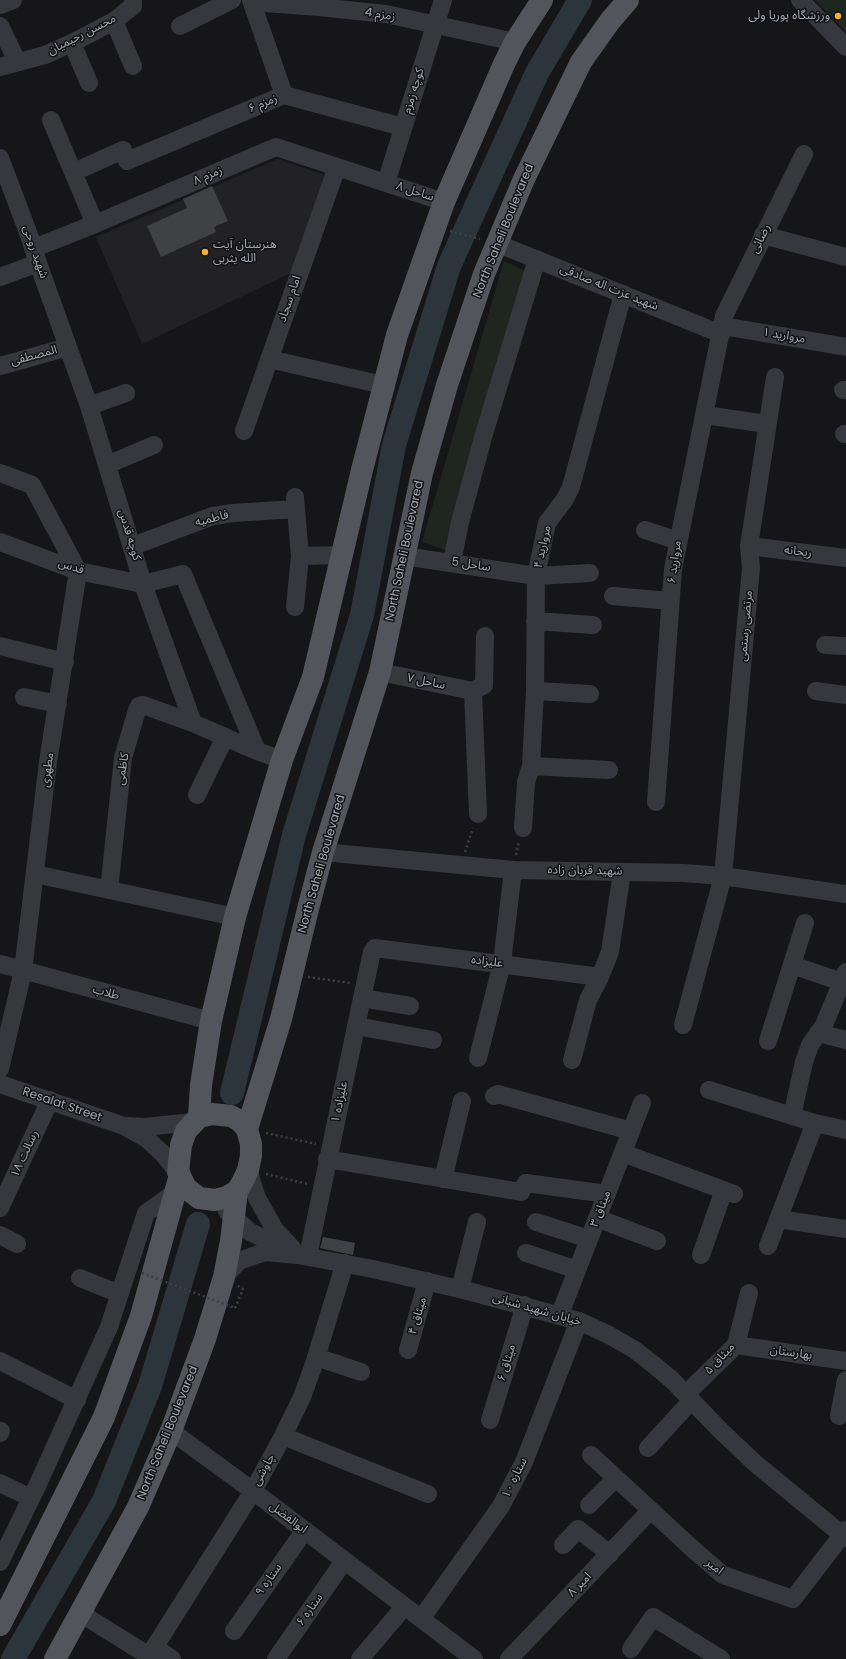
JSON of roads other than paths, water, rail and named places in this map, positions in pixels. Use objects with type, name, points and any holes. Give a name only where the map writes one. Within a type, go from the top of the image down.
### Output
[{"type":"main road","points":[[197,1119],[211,1021],[235,917],[282,760],[313,677],[383,385],[397,335],[444,202],[515,42],[542,0]]},
{"type":"main road","name":"North Saheli Boulevared","points":[[247,1129],[281,1019],[323,852],[380,672],[422,473],[434,430],[484,274],[524,179],[581,62],[610,21],[628,0]]},
{"type":"main road","points":[[0,1625],[104,1417],[141,1316],[169,1220],[177,1180],[180,1145],[186,1131],[197,1119],[212,1114],[231,1116],[240,1121],[247,1129],[251,1144],[251,1156],[248,1170],[237,1190],[227,1197],[215,1200],[199,1198],[177,1180]]},
{"type":"main road","name":"North Saheli Boulevared","points":[[55,1659],[138,1507],[171,1431],[205,1339],[224,1277],[237,1190]]},
{"type":"street","points":[[0,5],[12,0]]},
{"type":"street","name":"محسن رحیمیان","points":[[8,64],[45,55],[72,43],[114,21],[133,6],[133,0]]},
{"type":"street","points":[[180,26],[232,0]]},
{"type":"street","name":"کوچه زمزم","points":[[386,182],[443,0]]},
{"type":"street","points":[[800,0],[846,47]]},
{"type":"street","points":[[252,1],[284,95]]},
{"type":"street","name":"زمزم 4","points":[[252,1],[386,14],[435,26],[515,42]]},
{"type":"street","points":[[114,21],[134,66]]},
{"type":"street","points":[[0,26],[8,64]]},
{"type":"street","points":[[72,43],[88,84]]},
{"type":"street","name":"زمزم ۶","points":[[82,168],[123,150],[127,161],[284,95],[403,128]]},
{"type":"street","points":[[51,120],[95,224]]},
{"type":"street","name":"زمزم ۸","points":[[0,277],[95,224],[276,147],[386,182]]},
{"type":"street","name":"رضائی","points":[[722,330],[724,316],[804,154]]},
{"type":"street","name":"شهید روحی","points":[[0,158],[4,180],[36,256],[68,347]]},
{"type":"street","name":"امام سجاد","points":[[244,431],[337,167]]},
{"type":"street","name":"ساحل ۸","points":[[386,182],[444,202]]},
{"type":"street","points":[[763,235],[846,257]]},
{"type":"street","name":"شهید عزت اله صادقی","points":[[496,244],[624,294],[722,330]]},
{"type":"street","points":[[452,562],[460,522],[480,449],[537,259]]},
{"type":"street","name":"مروارید ۴","points":[[523,828],[526,782],[531,766],[535,691],[536,576],[547,523],[565,499],[571,487],[624,294]]},
{"type":"street","name":"مروارید ۱","points":[[722,330],[846,347]]},
{"type":"street","name":"مروارید ۶","points":[[656,802],[673,569],[722,330]]},
{"type":"street","name":"المصطفی","points":[[0,366],[68,347]]},
{"type":"street","name":"کوچه قدس","points":[[68,347],[89,406],[144,584],[193,723]]},
{"type":"street","points":[[269,359],[383,385]]},
{"type":"street","name":"مرتضی رستمی","points":[[684,1025],[724,876],[751,568],[749,546],[767,424],[776,377]]},
{"type":"street","points":[[89,406],[126,393]]},
{"type":"street","points":[[705,415],[767,424]]},
{"type":"street","points":[[107,465],[154,444]]},
{"type":"street","points":[[0,474],[32,485],[78,571]]},
{"type":"street","name":"فاطمیه","points":[[133,546],[213,516],[295,503],[300,556]]},
{"type":"street","points":[[645,530],[678,541]]},
{"type":"street","name":"قدس","points":[[0,542],[78,571],[144,584]]},
{"type":"street","name":"ریحانه","points":[[749,546],[846,558]]},
{"type":"street","points":[[295,607],[300,556],[342,555]]},
{"type":"street","name":"ساحل 5","points":[[404,556],[452,562],[536,576],[590,573]]},
{"type":"street","name":"مطهری","points":[[0,1069],[23,970],[48,762],[78,571]]},
{"type":"street","points":[[144,584],[183,574],[257,751]]},
{"type":"street","points":[[613,596],[670,601]]},
{"type":"street","points":[[535,621],[593,625]]},
{"type":"street","points":[[478,814],[473,691],[484,685],[485,636]]},
{"type":"street","points":[[825,644],[846,646]]},
{"type":"street","points":[[0,646],[64,662]]},
{"type":"street","name":"ساحل ۷","points":[[380,672],[473,691]]},
{"type":"street","points":[[535,691],[590,694]]},
{"type":"street","points":[[816,691],[846,695]]},
{"type":"street","points":[[24,697],[58,704]]},
{"type":"street","name":"کاظمی","points":[[108,890],[123,758],[139,706],[143,706],[193,723]]},
{"type":"street","points":[[193,723],[257,751],[282,760]]},
{"type":"street","points":[[198,795],[225,737]]},
{"type":"street","points":[[531,766],[609,770]]},
{"type":"street","name":"شهید قربان زاده","points":[[323,852],[513,870],[683,873],[724,876],[846,894]]},
{"type":"street","points":[[478,1058],[502,963],[513,870]]},
{"type":"street","points":[[572,1060],[588,1000],[600,977],[610,952],[622,872]]},
{"type":"street","points":[[35,874],[235,917]]},
{"type":"street","points":[[768,1041],[805,923]]},
{"type":"street","name":"علیزاده","points":[[375,948],[502,963],[600,977]]},
{"type":"street","name":"علیزاده ۱","points":[[303,1256],[322,1187],[372,952],[375,948]]},
{"type":"street","name":"طلاب","points":[[0,964],[211,1021]]},
{"type":"street","points":[[792,964],[844,977],[824,1025],[810,1045],[804,1062],[792,1116]]},
{"type":"street","points":[[364,991],[410,1006]]},
{"type":"street","points":[[356,1026],[433,1040]]},
{"type":"street","points":[[818,1033],[846,1040]]},
{"type":"street","name":"Resalat Street","points":[[0,1084],[124,1126]]},
{"type":"street","points":[[709,1090],[815,1123],[846,1130]]},
{"type":"street","points":[[494,1096],[498,1094],[631,1131]]},
{"type":"street","name":"رسالت ۱۸","points":[[0,1208],[50,1100]]},
{"type":"street","points":[[443,1178],[462,1101]]},
{"type":"street","name":"میثاق ۳","points":[[560,1314],[642,1103]]},
{"type":"street","points":[[124,1126],[144,1127],[197,1119]]},
{"type":"street","points":[[768,1246],[815,1123]]},
{"type":"street","points":[[0,1562],[110,1327],[146,1213],[177,1180],[163,1154],[147,1139],[124,1126]]},
{"type":"street","points":[[329,1153],[443,1178],[521,1192],[527,1177],[607,1194]]},
{"type":"street","points":[[623,1153],[729,1192],[701,1255]]},
{"type":"street","points":[[248,1170],[257,1198],[275,1230],[303,1256]]},
{"type":"street","name":"خیابان شهید شبانی","points":[[215,1200],[250,1232],[303,1256]]},
{"type":"street","points":[[597,1218],[657,1241]]},
{"type":"street","points":[[778,1219],[846,1229]]},
{"type":"street","points":[[460,1289],[477,1222]]},
{"type":"street","points":[[536,1222],[589,1239]]},
{"type":"street","points":[[0,1235],[17,1244]]},
{"type":"street","name":"خیابان شهید شبانی","points":[[224,1277],[238,1261],[265,1252],[303,1256],[345,1263],[427,1281],[560,1314],[580,1321],[635,1350],[654,1365],[689,1397],[721,1431],[756,1464],[845,1535]]},
{"type":"street","points":[[526,1253],[577,1270]]},
{"type":"street","name":"چاوشی","points":[[150,1654],[253,1490],[283,1436],[302,1397],[345,1263]]},
{"type":"street","points":[[80,1278],[120,1294]]},
{"type":"street","name":"میثاق ۴","points":[[408,1350],[427,1281]]},
{"type":"street","name":"میثاق ۵","points":[[648,1448],[689,1397],[736,1345],[749,1293]]},
{"type":"street","name":"میثاق ۶","points":[[490,1420],[524,1305]]},
{"type":"street","name":"ستاره ۱۰","points":[[421,1619],[502,1506],[526,1456],[580,1321]]},
{"type":"street","name":"بهارستان","points":[[736,1345],[846,1360]]},
{"type":"street","points":[[316,1356],[361,1372]]},
{"type":"street","points":[[0,1361],[77,1400]]},
{"type":"street","points":[[839,1416],[846,1380]]},
{"type":"street","name":"ابوالفضل","points":[[171,1431],[253,1490],[404,1607],[474,1659]]},
{"type":"street","points":[[283,1436],[428,1494]]},
{"type":"street","name":"امیر","points":[[591,1455],[722,1575],[793,1599],[845,1535]]},
{"type":"street","points":[[589,1505],[616,1478]]},
{"type":"street","points":[[0,1483],[31,1498]]},
{"type":"street","name":"امیر ۸","points":[[509,1659],[651,1510]]},
{"type":"street","points":[[563,1545],[578,1529],[610,1554]]},
{"type":"street","name":"ستاره ۹","points":[[234,1631],[305,1530]]},
{"type":"street","name":"ستاره ۶","points":[[276,1659],[344,1561]]},
{"type":"street","points":[[360,1659],[404,1607]]},
{"type":"street","points":[[80,1613],[150,1654],[172,1659]]},
{"type":"street","points":[[631,1649],[653,1617],[721,1659]]},
{"type":"waterway","points":[[232,1093],[294,835],[362,615],[394,445],[449,266],[537,73],[580,0]]},
{"type":"waterway","points":[[13,1659],[104,1501],[150,1386],[198,1224]]},
{"type":"place","name":"ورزشگاه پوریا ولی","points":[[838,16]]},
{"type":"place","name":"هنرستان آیت الله یثربی","points":[[205,252]]}]
